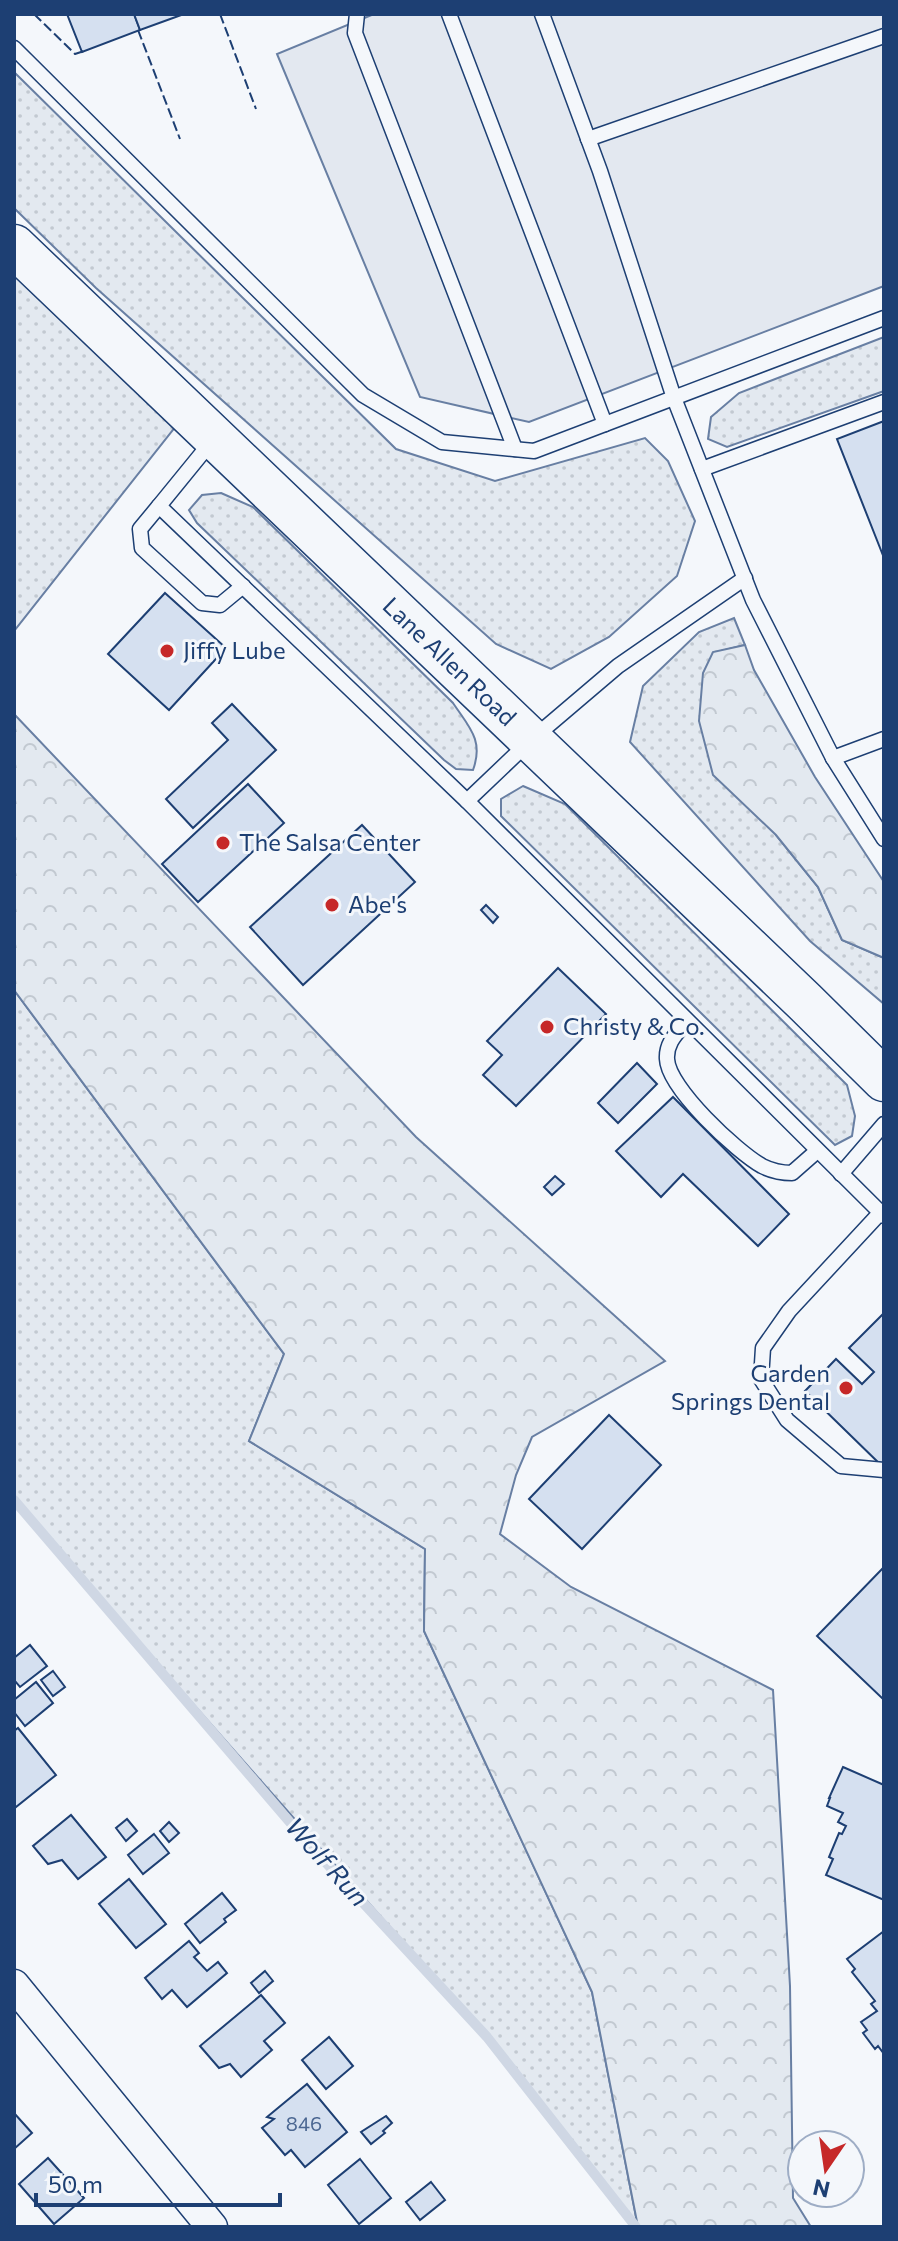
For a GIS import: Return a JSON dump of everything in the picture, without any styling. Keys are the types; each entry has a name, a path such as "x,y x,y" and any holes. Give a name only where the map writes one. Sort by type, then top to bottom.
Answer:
{"main road":[{"name":"Lane Allen Road","path":"14,246 884,1080"}],"street":[{"path":"14,1985 212,2227"}],"lane":[{"path":"357,14 355,33 515,449"},
{"path":"449,14 605,424"},
{"path":"542,14 600,171 674,398 753,600 833,758 884,839"},
{"path":"588,139 884,36"},
{"path":"14,48 363,395 442,442 534,451 884,318"},
{"path":"702,469 884,402"},
{"path":"215,438 140,529 142,548 202,603 220,605 243,586"},
{"path":"159,506 467,801 882,1215 789,1311 763,1348 761,1379 787,1420 841,1466 884,1470"},
{"path":"467,801 531,740 618,666 745,578"},
{"path":"833,758 884,739"},
{"path":"686,1022 669,1043 667,1061 671,1075 711,1123 742,1152 764,1167 780,1173 792,1173 817,1151"},
{"path":"841,1174 884,1124"}],"green space":[{"path":"14,72 396,449 495,481 645,438 668,461 695,521 677,576 609,637 551,669 496,644 96,288 14,208"},
{"path":"14,246 187,412 14,631"},
{"path":"884,337 884,391 727,447 708,439 711,417 739,393"},
{"path":"221,493 253,507 453,703 476,742 473,770 456,769 444,760 197,523 189,510 202,495"},
{"path":"734,618 745,645 713,653 776,835 818,887 842,940 884,958 884,1004 810,941 630,742 643,686 699,632"},
{"path":"745,645 754,670 815,777 884,882 884,958 842,940 818,887 776,835 713,775 699,721 703,673 713,652"},
{"path":"14,714 416,1137 665,1361 532,1437 516,1475 500,1534 571,1587 773,1690 790,1986 792,2129 786,2129 786,2209 800,2209 811,2227 638,2227 592,1992 424,1631 425,1549 249,1441 284,1354 14,990"},
{"path":"523,786 565,804 847,1085 855,1116 852,1136 835,1145 501,816 501,799"},
{"path":"14,990 284,1354 249,1441 425,1549 424,1631 592,1992 638,2227 487,2037 14,1501"}],"shaded area":[{"path":"374,14 884,14 884,286 529,422 420,397 277,54"}],"building":[{"path":"67,14 134,14 140,30 82,52"},
{"path":"134,14 184,14 140,30"},
{"path":"884,421 884,558 837,439"},
{"name":"Jiffy Lube","path":"165,593 226,648 169,710 108,654"},
{"path":"232,704 276,750 193,828 166,799 228,740 212,723"},
{"name":"The Salsa Center","path":"248,784 284,823 198,902 162,864"},
{"name":"Abe's","path":"362,825 415,882 303,985 250,927"},
{"path":"486,905 498,917 493,923 481,910"},
{"name":"Christy & Co.","path":"558,968 606,1014 516,1106 483,1075 502,1055 487,1041"},
{"path":"637,1063 657,1084 618,1123 598,1103"},
{"path":"673,1097 789,1214 758,1246 683,1174 661,1197 616,1151"},
{"path":"555,1176 564,1184 552,1195 544,1187"},
{"name":"Garden Springs Dental","path":"884,1313 883,1467 805,1391 836,1359 862,1384 874,1372 849,1348"},
{"path":"609,1415 661,1465 582,1549 529,1499"},
{"path":"884,1567 884,1700 817,1636"},
{"path":"30,1645 47,1666 20,1687 14,1680 14,1658"},
{"path":"53,1671 65,1687 53,1696 41,1680"},
{"path":"36,1682 53,1703 25,1726 14,1712 14,1700"},
{"path":"18,1728 56,1775 16,1807 14,1731"},
{"path":"843,1767 884,1785 884,1900 826,1875 833,1859 829,1857 839,1833 842,1834 846,1826 838,1822 843,1813 827,1806"},
{"path":"71,1815 106,1857 78,1879 62,1860 48,1864 33,1846"},
{"path":"127,1819 137,1831 126,1841 116,1828"},
{"path":"169,1822 179,1833 169,1842 160,1831"},
{"path":"154,1834 169,1853 143,1874 128,1855"},
{"path":"129,1879 166,1924 136,1948 99,1904"},
{"path":"222,1893 236,1910 200,1943 185,1924"},
{"path":"884,1931 884,2054 878,2046 875,2049 863,2033 867,2030 861,2022 877,2011 871,2004 875,2001 852,1972 855,1969 847,1959"},
{"path":"189,1941 199,1953 194,1957 207,1971 218,1962 227,1973 187,2007 172,1990 162,1999 145,1978"},
{"path":"265,1971 273,1981 259,1993 251,1983"},
{"path":"261,1995 285,2023 264,2041 272,2050 241,2077 230,2064 219,2068 200,2046"},
{"path":"329,2037 353,2066 326,2089 302,2060"},
{"path":"307,2084 347,2132 305,2167 291,2150 285,2155 262,2128 274,2119 267,2117"},
{"path":"14,2113 32,2133 14,2149"},
{"path":"386,2116 392,2123 371,2144 361,2132"},
{"path":"48,2158 84,2198 54,2224 19,2184"},
{"path":"360,2159 391,2198 359,2224 328,2185"},
{"path":"431,2182 445,2200 420,2220 406,2202"}],"waterway":[{"name":"Wolf Run","path":"14,1500 306,1841 487,2037 636,2227"}],"fence":[{"path":"34,14 75,54 84,51"},
{"path":"220,14 256,109"},
{"path":"138,30 180,139"}],"place":[{"name":"Jiffy Lube","path":"167,651"},
{"name":"The Salsa Center","path":"223,843"},
{"name":"Abe's","path":"332,905"},
{"name":"Christy & Co.","path":"547,1027"},
{"name":"Garden Springs Dental","path":"846,1388"}]}
